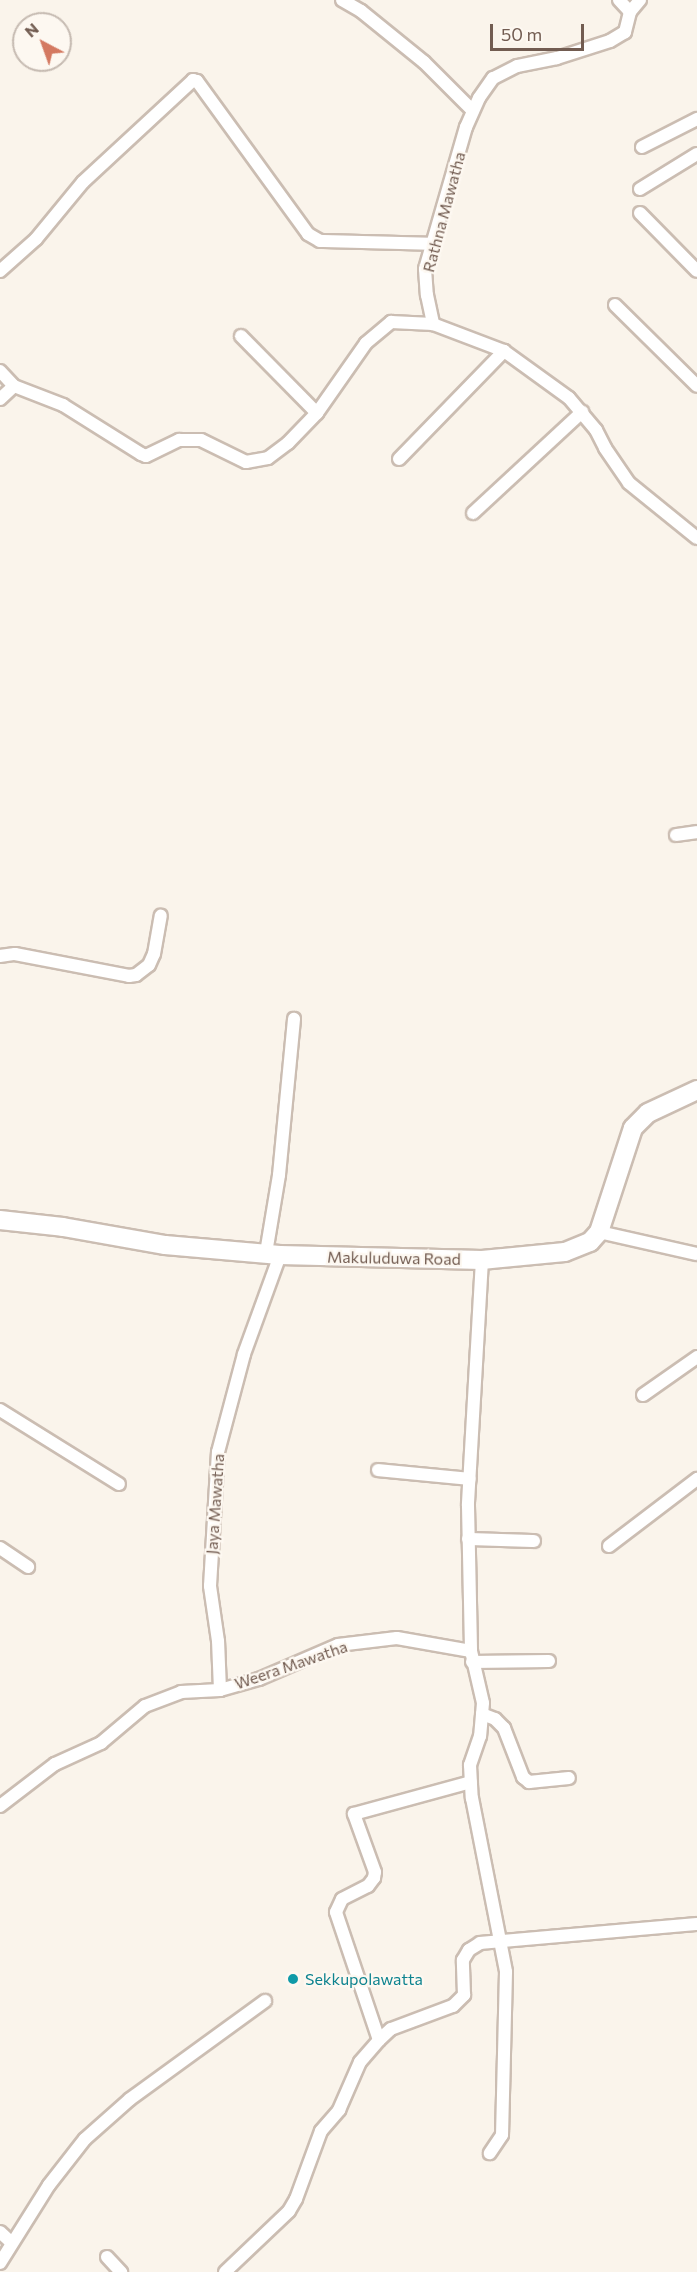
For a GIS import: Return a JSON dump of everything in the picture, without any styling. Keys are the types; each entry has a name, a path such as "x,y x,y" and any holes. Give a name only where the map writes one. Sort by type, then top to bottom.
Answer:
{"street":[{"path":"342,0 361,11 424,62 473,111"},
{"path":"619,0 630,12"},
{"name":"Rathna Mawatha","path":"433,324 425,269 473,111 493,78 518,66 557,58 610,41 625,32 630,12 639,1"},
{"path":"0,271 36,239 83,182 193,80 197,81 308,234 320,241 433,244"},
{"path":"642,147 697,119"},
{"path":"640,189 697,154"},
{"path":"640,213 697,271"},
{"path":"615,305 697,386"},
{"path":"0,371 14,386 63,405 131,450 146,456 185,439 201,440 246,462 268,458 288,444 317,413 366,343 391,322 433,324 504,351 569,398 582,412 629,483 695,533"},
{"path":"241,336 317,413"},
{"path":"399,459 504,351"},
{"path":"0,399 14,386"},
{"path":"473,513 582,412"},
{"path":"676,835 697,832"},
{"path":"0,956 15,954 136,975 149,965 154,954 161,916"},
{"name":"Jaya Mawatha","path":"219,1690 218,1641 210,1586 218,1452 273,1254 294,1019"},
{"path":"697,1090 648,1113 633,1128 599,1232 697,1254"},
{"name":"Makuluduwa Road","path":"0,1220 63,1227 165,1245 273,1254 482,1260 565,1252 581,1247 599,1232"},
{"path":"482,1260 468,1539 472,1657 483,1703 480,1736 470,1765 472,1798 491,1885 498,1941 506,1972 502,2135 490,2153"},
{"path":"643,1395 697,1357"},
{"path":"0,1410 119,1484"},
{"path":"378,1470 470,1479"},
{"path":"609,1546 697,1479"},
{"path":"468,1539 534,1541"},
{"path":"0,1548 28,1567"},
{"name":"Weera Mawatha","path":"0,1806 55,1764 101,1743 145,1706 182,1692 219,1690 259,1679 338,1646 397,1638 472,1657 549,1661"},
{"path":"482,1714 495,1719 504,1728 523,1777 529,1782 569,1778"},
{"path":"379,2040 336,1912 342,1899 368,1886 374,1878 375,1872 354,1814 471,1782"},
{"path":"225,2272 289,2211 296,2199 321,2132 339,2110 360,2062 391,2029 453,2006 464,1995 464,1960 469,1950 480,1943 697,1924"},
{"path":"0,2263 49,2185 85,2139 130,2099 265,2001"},
{"path":"0,2232 12,2243"},
{"path":"107,2257 121,2272"}],"place":[{"name":"Sekkupolawatta","path":"293,1979"}]}
